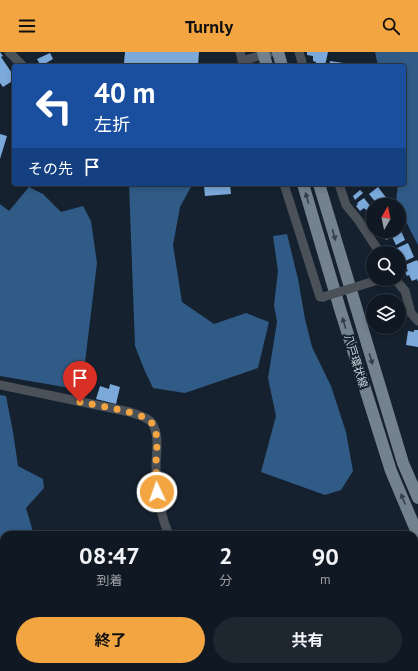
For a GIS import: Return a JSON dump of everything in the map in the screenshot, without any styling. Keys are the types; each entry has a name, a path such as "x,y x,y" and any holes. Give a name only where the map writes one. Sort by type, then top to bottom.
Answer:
{"main road":[{"path":"278,52 281,64"},
{"name":"八戸環状線","path":"304,186 340,309 392,472 416,531"},
{"name":"八戸環状線","path":"320,186 403,463 418,498"}],"street":[{"path":"9,52 21,64"},
{"path":"298,52 302,64"},
{"path":"242,60 266,56"},
{"path":"285,186 320,297 366,284"},
{"path":"340,186 346,205 359,221 375,246"},
{"path":"401,286 405,291 411,313 418,321"},
{"path":"0,385 130,412 148,419 152,423 157,438 157,492 161,516 168,531"}],"shaded area":[{"path":"375,52 418,52 418,245 406,222 406,198 396,198 398,186 406,186 406,64 378,64"},
{"path":"129,186 194,186 191,187 180,207 173,245 182,302 214,324 246,313 269,322 258,368 185,393 153,388 135,346"},
{"path":"29,187 43,194 61,212 83,206 91,221 97,263 83,379 76,389 0,376 0,204 9,211"},
{"path":"287,234 312,347 331,386 346,432 353,471 341,490 325,495 261,472 276,416 268,378 277,322 274,305 278,271 273,236"},
{"path":"0,395 6,396 18,466 43,479 44,488 26,508 33,531 0,531"}],"building":[{"path":"0,52 3,56 1,57 12,73 12,81 3,87 0,83"},
{"path":"125,52 199,52 198,64 124,63"},
{"path":"307,52 328,52 325,64 316,64 316,62 313,61 313,56 307,55"},
{"path":"50,53 53,59 44,64 40,64 37,59"},
{"path":"330,61 350,64 329,64"},
{"path":"0,134 7,136 0,159"},
{"path":"204,186 230,186 231,194 205,196"},
{"path":"378,187 386,198 372,198 369,194"},
{"path":"360,190 363,193 355,200 353,196"},
{"path":"364,198 366,201 366,210 364,208 360,211 356,206 358,204 357,203"},
{"path":"392,238 404,238 405,240 396,245"},
{"path":"408,243 414,257 406,261 406,246 402,246"},
{"path":"417,260 418,282 417,279 412,281 409,275 407,276 406,272 408,271 406,265"},
{"path":"414,330 418,330 418,347 406,345 408,331 414,332"},
{"path":"110,384 120,387 116,404 96,399 100,386 109,389"}],"route":[{"path":"80,402 130,412 148,419 152,423 157,438 157,492"}]}
